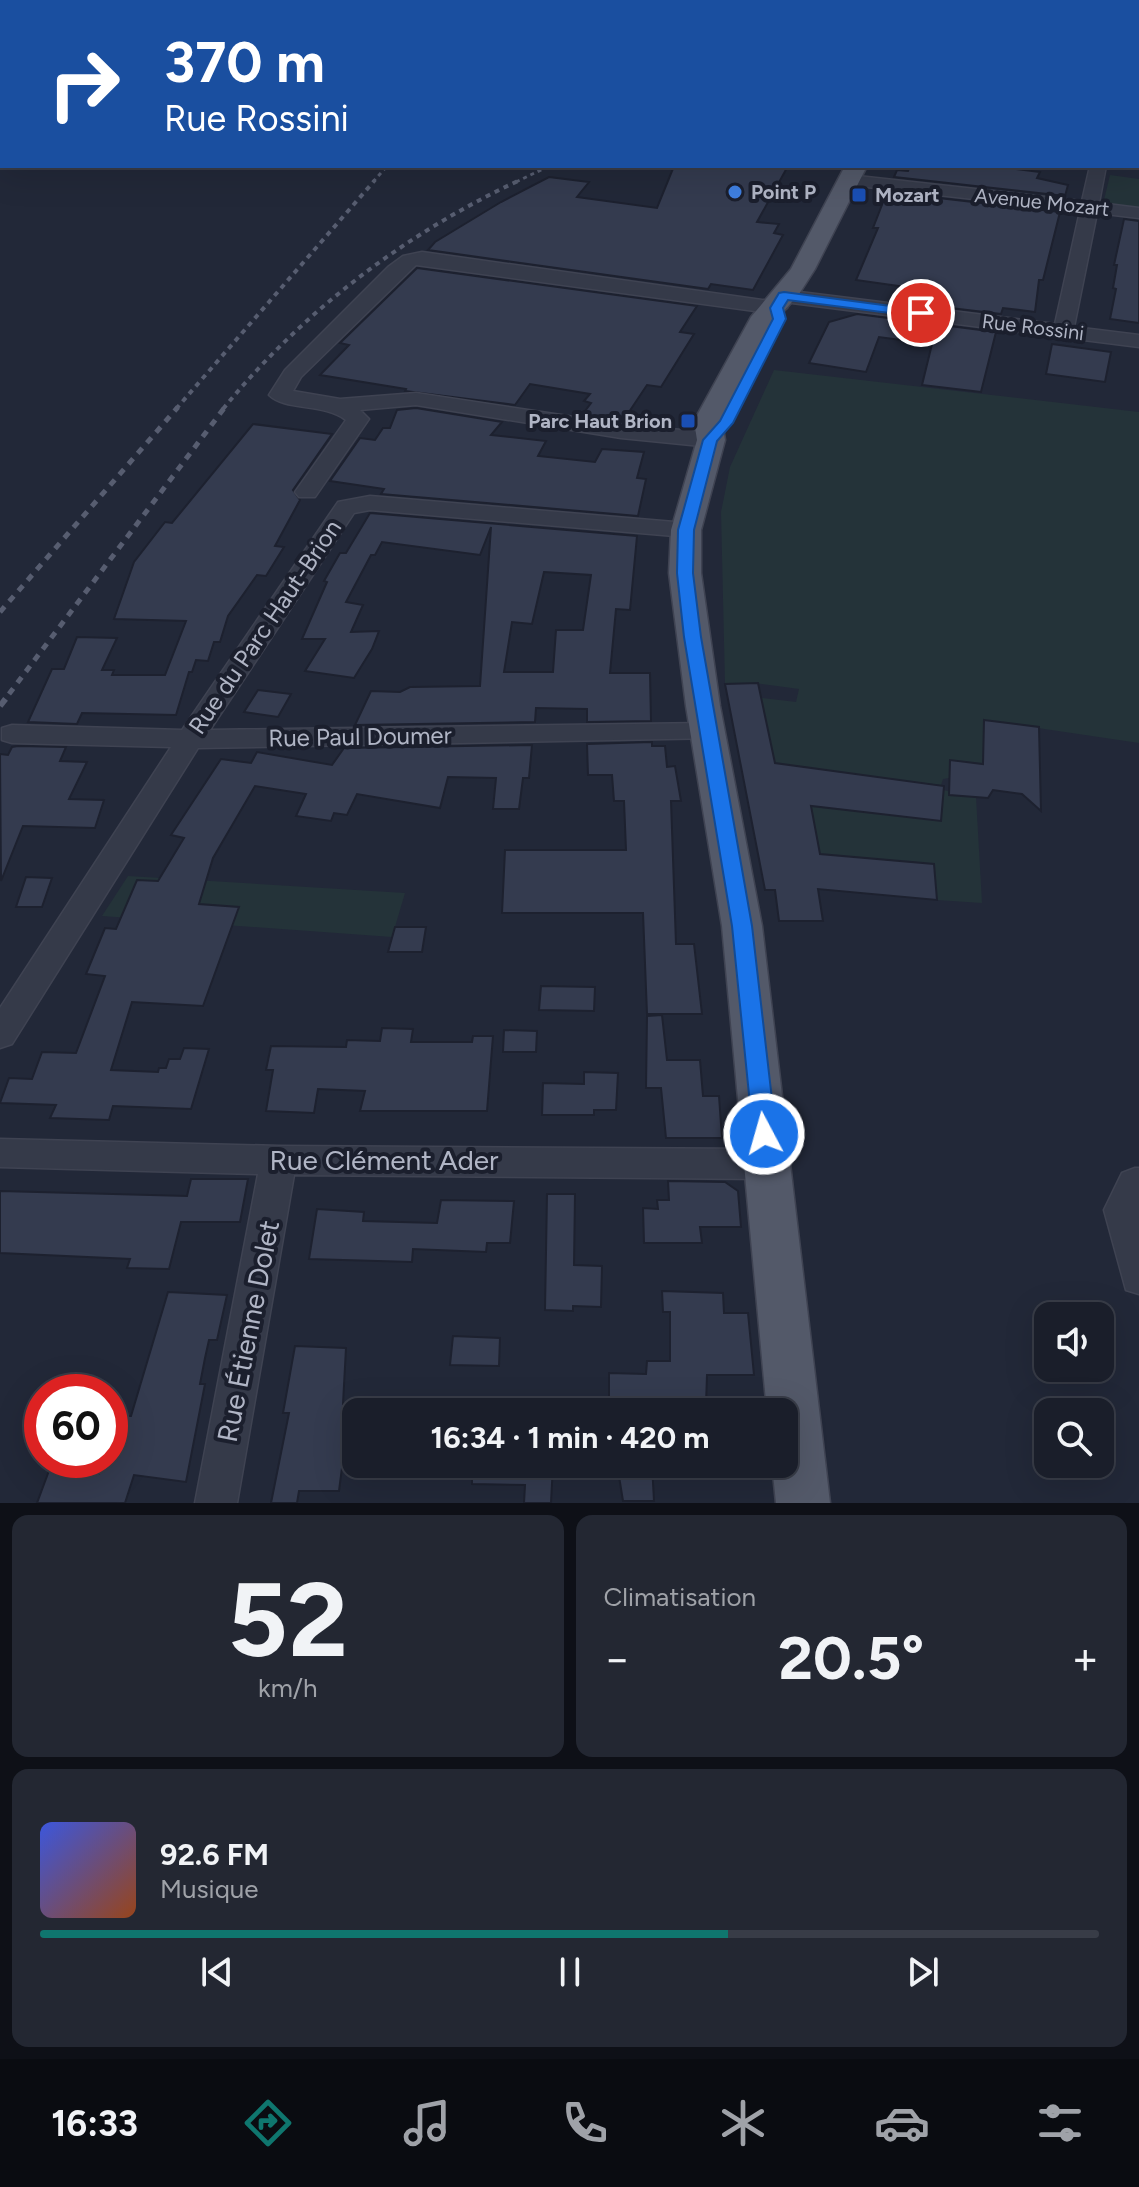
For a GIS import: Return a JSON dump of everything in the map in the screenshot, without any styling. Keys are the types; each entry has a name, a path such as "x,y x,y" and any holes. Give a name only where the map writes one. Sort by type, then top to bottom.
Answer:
{"main road":[{"path":"803,1503 742,926 708,732 685,573 686,530 711,440 708,421 764,317 780,302 812,251 853,173"}],"street":[{"path":"1063,331 1098,168"},
{"name":"Avenue Mozart","path":"853,173 1139,213"},
{"name":"Rue Rossini","path":"340,405 280,395 292,374 395,271 410,260 422,258 780,302 1139,341"},
{"path":"340,405 416,399 621,431 711,440"},
{"path":"307,492 358,419 340,405"},
{"name":"Rue du Parc Haut-Brion","path":"0,1035 190,739 346,507 370,503 686,530"},
{"name":"Rue Paul Doumer","path":"12,734 190,739 708,732"},
{"name":"Rue Clément Ader","path":"0,1153 279,1160 768,1164"},
{"name":"Rue Étienne Dolet","path":"216,1503 279,1160"},
{"path":"1139,1183 1135,1183 1122,1210 1139,1278"}],"shaded area":[{"path":"1110,175 1139,179 1139,208 1114,205 1104,200"},
{"path":"774,370 1139,412 1139,743 985,720 983,764 950,760 949,778 943,779 941,785 775,764 761,698 796,702 799,689 754,683 725,684 721,512 730,467"},
{"path":"943,790 976,797 982,903 937,900 934,864 820,854 812,813 804,794"},
{"path":"128,876 405,893 392,937 102,916"}],"building":[{"path":"673,168 787,168 757,222 779,224 774,233 783,235 753,290 711,284 708,289 428,250 435,242 501,202 549,177 589,182 577,197 657,208"},
{"path":"909,168 1008,168 1040,172 1037,178 1068,185 1065,196 894,177 897,170 908,171"},
{"path":"887,192 1060,212 1043,280 1039,280 1035,312 1003,308 1001,314 900,302 934,291 856,280 878,228 873,228"},
{"path":"1124,219 1139,221 1139,323 1110,319 1116,289 1113,288 1117,265 1114,265"},
{"path":"417,268 697,306 680,332 694,334 661,387 647,385 623,421 582,415 591,403 584,401 590,394 530,384 515,405 405,391 320,375 349,345 340,343"},
{"path":"857,314 996,332 981,392 922,385 932,344 879,337 866,372 809,363 829,322"},
{"path":"1052,344 1111,352 1105,382 1046,374"},
{"path":"416,408 502,422 491,435 546,441 538,456 595,462 602,449 644,452 637,478 646,479 638,516 381,494 384,489 330,481 360,438 375,440 383,428 390,428 397,410"},
{"path":"253,424 332,434 293,490 300,500 275,546 284,547 266,576 257,575 228,616 220,642 214,642 208,661 196,660 192,672 189,672 176,715 82,713 77,724 28,722 52,669 64,669 77,637 117,638 102,670 114,670 112,675 165,675 186,621 114,619 134,562 165,522 172,523"},
{"path":"370,513 637,536 630,610 616,609 610,673 650,673 651,721 587,722 587,709 536,708 535,722 355,725 371,691 480,686 491,527 480,555 382,542 375,555 371,555 346,602 363,605 351,632 379,631 354,678 305,671 325,639 302,639 327,582 324,581 340,553 346,553","holes":["544,572 591,575 583,630 556,630 553,672 504,672 512,622 532,624"]},
{"path":"758,683 775,763 944,786 941,821 811,806 820,854 934,864 937,900 818,889 823,921 779,921 775,890 765,890 725,684"},
{"path":"258,690 291,694 278,717 244,712"},
{"path":"984,720 1039,727 1041,811 1022,794 993,790 988,798 949,795 950,760 983,764"},
{"path":"652,742 652,746 665,746 667,767 675,766 681,801 671,801 676,944 694,944 702,1014 647,1014 643,913 502,913 505,850 626,850 624,801 614,801 612,775 588,775 587,744"},
{"path":"532,745 529,778 523,778 519,809 493,809 496,778 448,777 440,808 357,794 347,815 334,813 331,821 296,816 306,794 255,786 213,858 199,904 239,907 203,1006 132,1002 111,1070 158,1072 159,1068 166,1068 169,1059 180,1059 184,1048 209,1049 191,1109 113,1106 109,1120 50,1118 56,1105 0,1103 9,1078 32,1079 42,1052 76,1053 105,976 86,974 105,928 116,929 137,880 158,881 184,838 171,835 221,759 251,763 257,752 332,765 344,748"},
{"path":"12,747 66,747 60,761 87,762 69,799 104,800 95,828 23,826 1,881 0,754 8,755"},
{"path":"26,877 52,878 42,907 16,907"},
{"path":"395,927 426,927 422,952 388,952"},
{"path":"541,986 595,987 594,1011 539,1010"},
{"path":"662,1015 667,1060 700,1060 703,1096 719,1096 722,1138 666,1138 661,1088 646,1088 647,1016"},
{"path":"382,1028 413,1029 411,1042 472,1042 473,1036 493,1036 487,1111 360,1111 365,1091 318,1089 314,1113 266,1111 273,1070 266,1070 271,1046 346,1047 347,1040 380,1041"},
{"path":"504,1030 537,1031 536,1052 503,1052"},
{"path":"584,1072 618,1073 616,1110 594,1110 594,1115 542,1115 543,1083 584,1084"},
{"path":"191,1179 248,1179 240,1222 181,1222 169,1269 127,1268 130,1259 0,1253 0,1191 187,1196"},
{"path":"668,1181 725,1182 738,1191 741,1227 700,1227 702,1243 644,1243 643,1208 658,1209 657,1200 669,1200"},
{"path":"547,1194 575,1194 574,1265 602,1266 601,1307 573,1306 573,1311 545,1310"},
{"path":"441,1200 514,1201 510,1243 487,1243 486,1252 413,1249 412,1262 309,1259 317,1209 364,1212 363,1221 437,1223"},
{"path":"662,1291 723,1293 724,1313 748,1313 754,1375 707,1375 706,1398 609,1398 609,1373 646,1374 647,1361 670,1361 670,1312 663,1312"},
{"path":"168,1292 227,1295 217,1340 209,1340 205,1358 200,1384 205,1384 186,1482 134,1475 125,1503 37,1503 46,1478 128,1478 128,1416 131,1416"},
{"path":"453,1336 500,1338 499,1366 450,1365"},
{"path":"295,1346 346,1348 339,1491 299,1491 297,1503 271,1503 289,1413 283,1413"},
{"path":"472,1478 552,1478 551,1503 524,1503 525,1485 472,1484"},
{"path":"619,1478 653,1478 654,1501 623,1501"}],"railway":[{"path":"373,182 385,168"},
{"path":"516,182 545,168"},
{"path":"176,409 375,180"},
{"path":"516,182 520,180"},
{"path":"223,409 287,339 359,278 437,224 516,182"},
{"path":"0,612 178,407"},
{"path":"9,694 225,407"},
{"path":"0,706 11,692"}],"place":[{"name":"Point P","path":"735,192"},
{"name":"Mozart","path":"859,195"},
{"name":"Parc Haut Brion","path":"688,421"}],"route":[{"path":"764,1134 742,926 693,637 685,573 686,530 711,440 726,423 780,319 777,308 784,296 921,313"}]}
